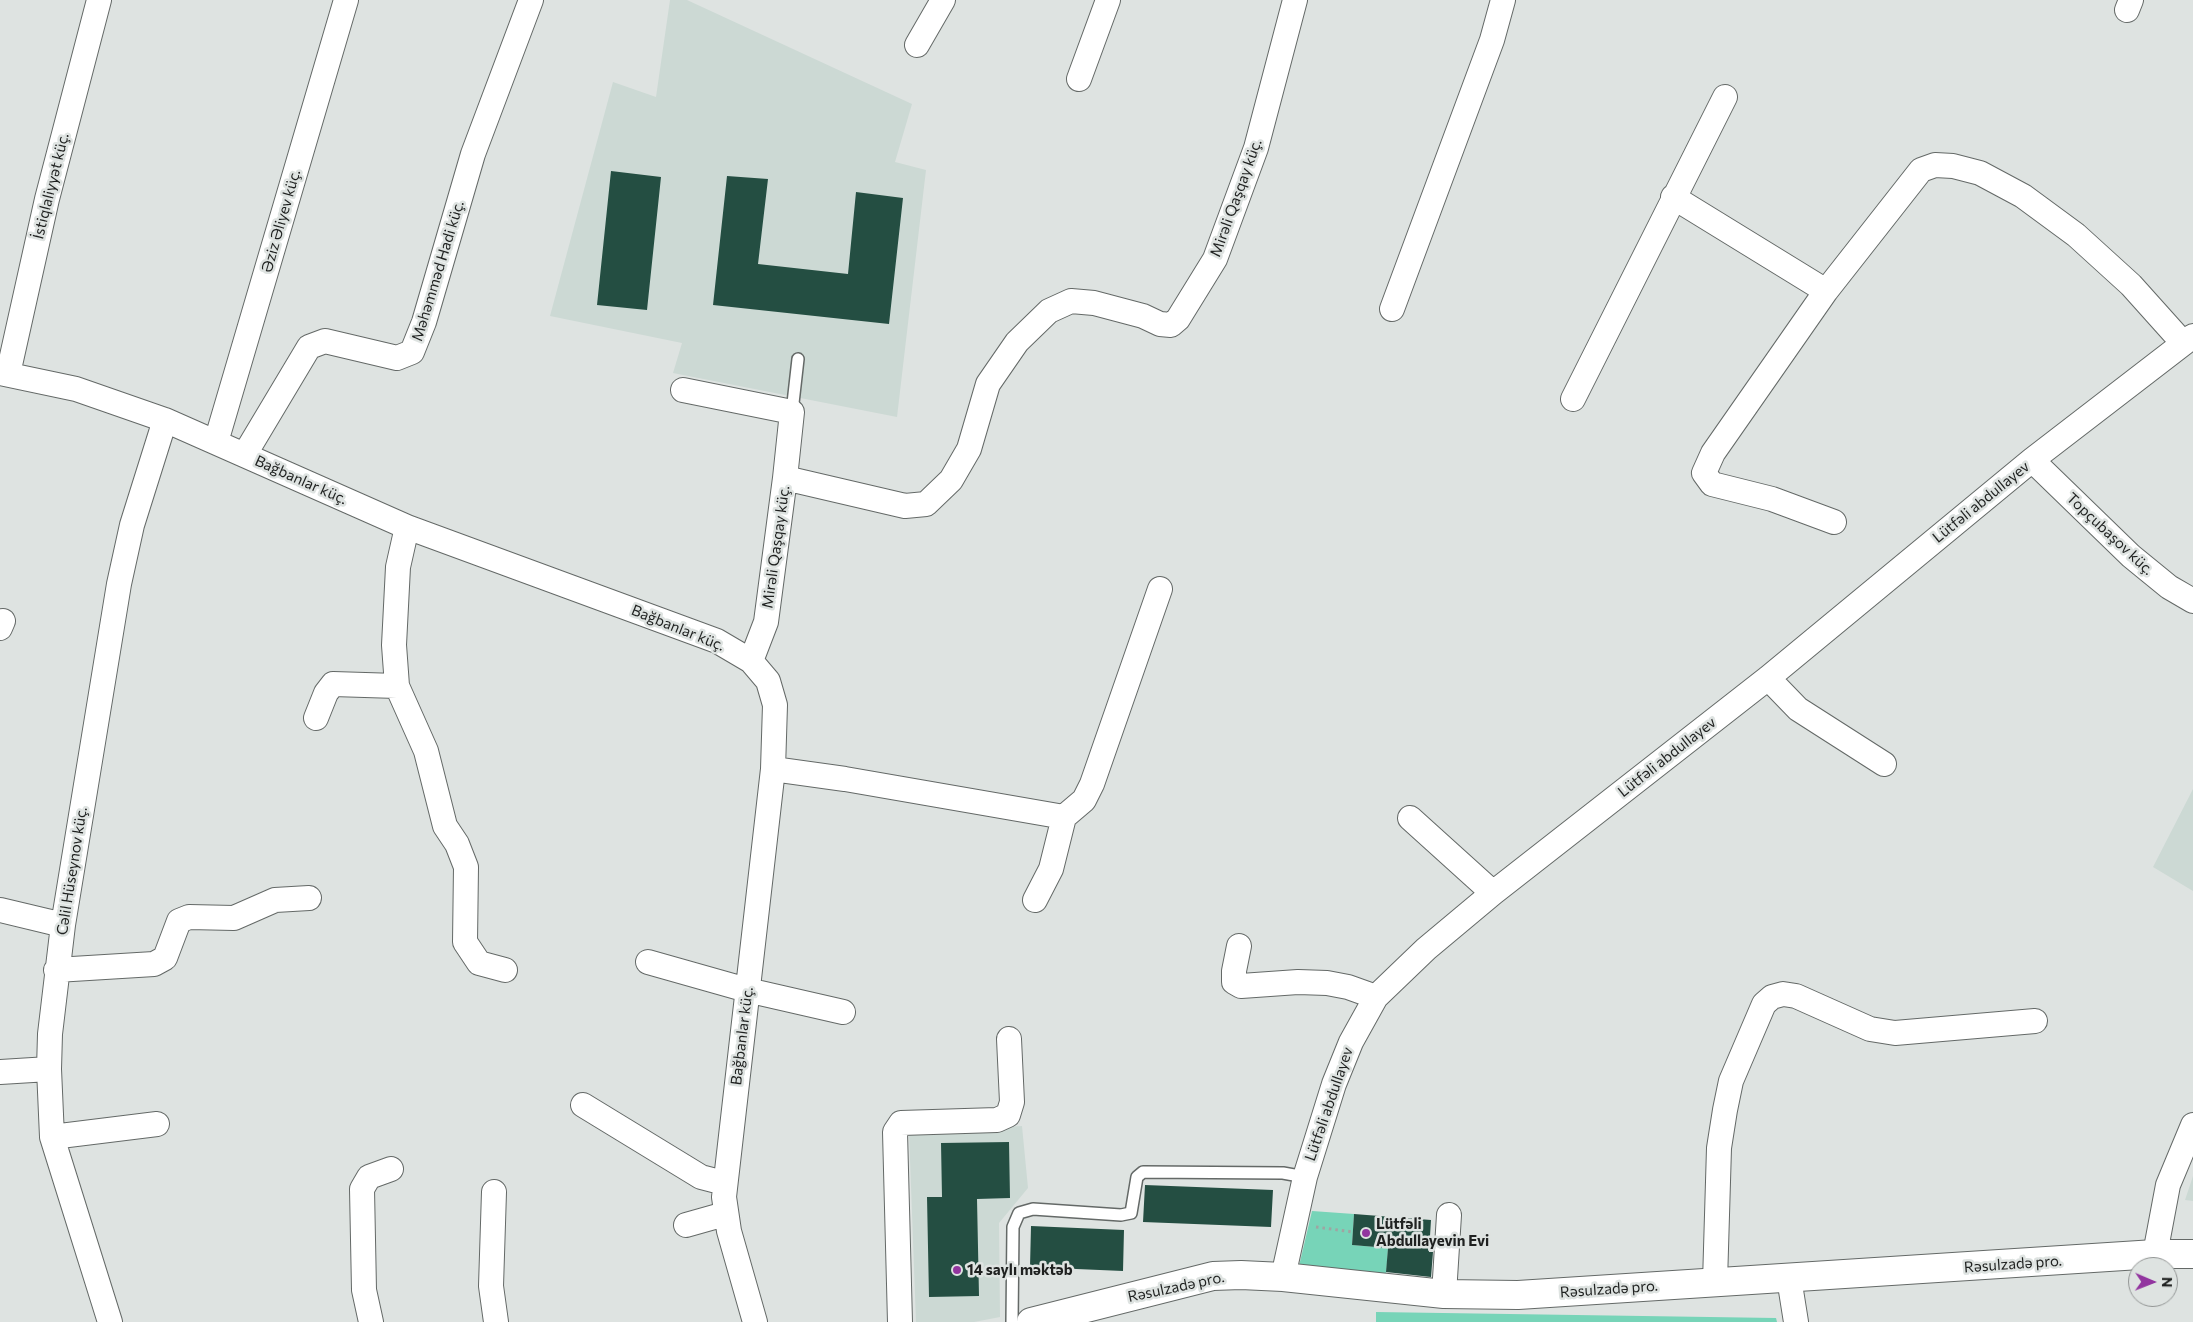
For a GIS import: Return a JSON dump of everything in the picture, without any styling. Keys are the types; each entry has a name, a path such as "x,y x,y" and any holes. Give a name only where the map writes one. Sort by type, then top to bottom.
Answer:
{"street":[{"name":"İstiqlaliyyət küç.","path":"4,373 99,0"},
{"name":"Əziz Əliyev küç.","path":"216,442 346,0"},
{"name":"Məhəmməd Hadi küç.","path":"245,454 309,347 325,341 397,358 412,352 424,322 473,154 531,0"},
{"path":"917,45 943,0"},
{"path":"1080,79 1108,0"},
{"name":"Mirəli Qaşqay küç.","path":"751,661 766,622 785,478 905,506 926,504 950,480 969,449 988,384 1017,342 1049,311 1071,301 1094,303 1143,316 1160,324 1171,325 1178,319 1215,259 1249,166 1295,0"},
{"path":"1392,309 1492,40 1503,0"},
{"path":"1573,399 1725,97"},
{"path":"1834,522 1772,499 1712,484 1704,473 1713,453 1826,291 1921,170 1935,165 1953,166 1980,173 2024,196 2076,235 2188,339"},
{"path":"1673,197 1826,291"},
{"name":"Lütfəli abdullayev","path":"1283,1277 1304,1176 1334,1084 1350,1042 1376,997 1426,949 1493,893 1768,678 2032,460 2188,339"},
{"name":"Bağbanlar küç.","path":"4,373 76,389 165,420 407,527 717,641 751,661 768,681 775,706 773,769 724,1183 725,1214 755,1322"},
{"path":"683,390 792,412 785,478"},
{"name":"Cəlil Hüseynov küç.","path":"110,1322 52,1137 49,1069 56,970 119,584 132,526 165,420"},
{"name":"Topçubaşov küç.","path":"2032,460 2131,556 2169,587 2193,601"},
{"path":"407,527 398,567 394,645 397,686 426,751 445,826 457,844 466,867 465,942 479,963 505,970"},
{"path":"1035,900 1052,868 1064,817 1084,800 1092,784 1160,589"},
{"path":"1768,678 1798,709 1884,764"},
{"path":"316,718 326,694 334,684 397,686"},
{"path":"773,769 845,779 1064,817"},
{"path":"1410,818 1493,893"},
{"path":"56,970 154,964 165,958 179,921 189,918 234,918 252,912 275,900 309,898"},
{"path":"0,910 63,925"},
{"path":"1239,946 1234,971 1234,982 1241,986 1298,982 1327,983 1348,986 1376,997"},
{"path":"648,962 747,990 843,1012"},
{"path":"1715,1282 1719,1157 1724,1110 1732,1081 1764,1004 1772,997 1783,994 1796,996 1870,1029 1895,1033 2035,1021"},
{"path":"900,1322 894,1132 902,1123 997,1120 1008,1115 1012,1102 1009,1039"},
{"path":"0,1072 49,1069"},
{"path":"583,1104 701,1177 724,1183"},
{"path":"52,1137 157,1124"},
{"path":"2155,1254 2168,1186 2193,1125"},
{"path":"371,1322 364,1290 362,1189 369,1177 391,1169"},
{"path":"494,1192 491,1286 496,1322"},
{"path":"686,1224 725,1214"},
{"path":"1444,1294 1449,1215"},
{"name":"Rəsulzadə pro.","path":"1031,1322 1213,1276 1241,1274 1444,1294 1518,1295 2155,1254 2193,1254"},
{"path":"1789,1278 1796,1322"}],"lane":[{"path":"792,412 798,359"},
{"path":"1012,1322 1012,1227 1019,1213 1033,1209 1121,1215 1131,1213 1137,1177 1143,1172 1283,1173 1304,1176"}],"path":[{"path":"1293,1224 1353,1232"}],"shaded area":[{"path":"670,0 687,0 912,104 895,162 926,170 897,417 673,373 682,343 550,316 613,82 656,97"},
{"path":"2193,789 2193,891 2153,867"},
{"name":"14 saylı məktəb","path":"1022,1126 1028,1188 999,1223 1000,1317 974,1322 916,1322 909,1132"},
{"path":"2193,1176 2193,1201 2185,1200"}],"green space":[{"path":"1312,1211 1354,1214 1352,1245 1388,1248 1386,1275 1299,1266"},
{"path":"1376,1312 1776,1318 1777,1322 1376,1322"}],"building":[{"path":"611,171 661,177 647,310 597,305"},
{"path":"727,176 768,179 758,264 848,274 856,192 903,198 889,324 713,305"},
{"path":"1009,1142 1010,1198 977,1199 979,1296 929,1297 927,1197 942,1197 941,1143"},
{"path":"1145,1185 1273,1190 1271,1227 1143,1222"},
{"path":"1354,1214 1431,1220 1429,1252 1433,1252 1431,1277 1386,1272 1388,1248 1352,1245"},
{"path":"1031,1226 1124,1230 1123,1271 1030,1267"}],"place":[{"name":"Lütfəli Abdullayevin Evi","path":"1366,1233"},
{"name":"14 saylı məktəb","path":"957,1270"}]}
